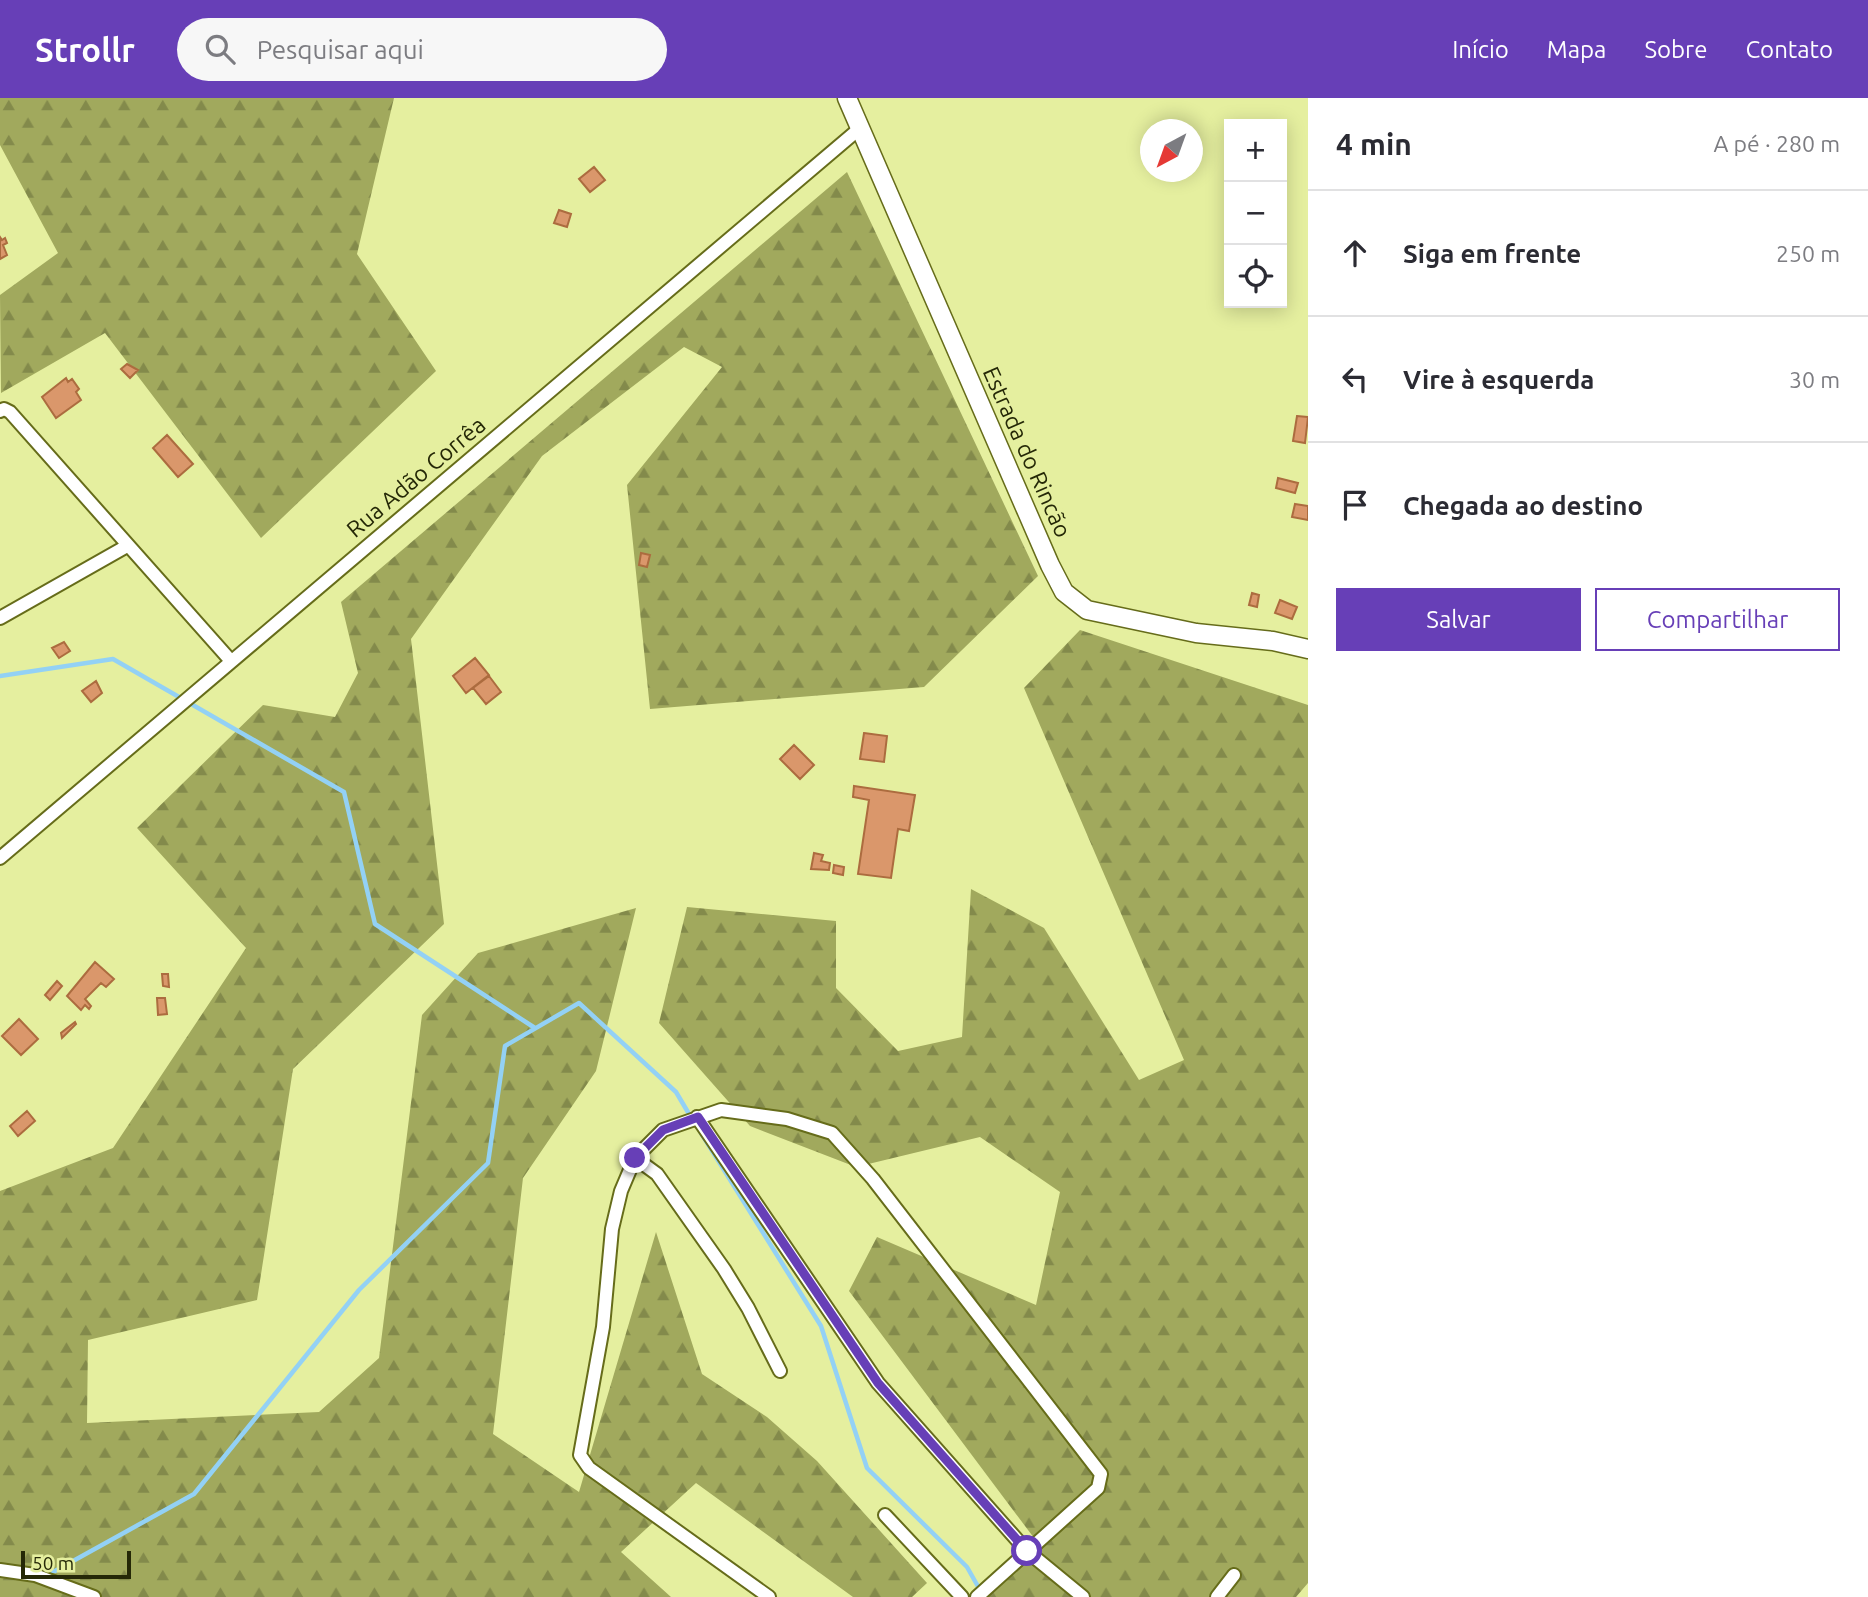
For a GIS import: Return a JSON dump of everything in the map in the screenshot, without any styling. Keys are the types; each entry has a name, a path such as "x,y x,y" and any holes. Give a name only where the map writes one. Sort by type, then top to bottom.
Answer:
{"street":[{"name":"Estrada do Rincão","path":"847,98 1063,592 1087,610 1196,633 1273,640 1308,649"},
{"name":"Rua Adão Corrêa","path":"0,858 859,129"},
{"path":"0,411 4,409 10,412 231,661"},
{"path":"0,618 127,546"},
{"path":"769,1597 589,1468 580,1455 603,1327 612,1229 621,1191 635,1158 663,1130 721,1110 787,1119 832,1133 873,1179 1101,1474 1098,1488 977,1597"},
{"path":"698,1117 878,1383 1027,1551 1083,1597"},
{"path":"635,1158 657,1174 723,1269 748,1308 780,1371"},
{"path":"885,1515 962,1597"},
{"path":"0,1570 35,1575 94,1597"},
{"path":"1217,1597 1234,1575"}],"green space":[{"path":"0,98 394,98 357,254 436,371 261,538 105,333 1,393 0,295 58,253 0,145"},
{"path":"847,172 1038,576 924,687 650,709 627,485 722,367 684,347 542,456 411,639 444,924 293,1069 257,1300 88,1340 87,1423 319,1412 379,1358 422,1015 478,953 636,908 596,1071 523,1178 493,1434 579,1492 656,1232 702,1374 767,1417 817,1461 927,1583 912,1597 853,1597 696,1483 621,1552 671,1597 0,1597 0,1191 113,1148 246,948 137,828 263,705 335,717 358,673 341,602"},
{"path":"1080,630 1308,705 1308,1583 1296,1597 988,1597 1040,1546 849,1291 877,1237 1036,1305 1060,1192 980,1137 856,1167 750,1126 659,1023 687,907 836,921 836,988 898,1051 962,1037 971,889 1044,928 1139,1080 1184,1060 1024,688"}],"building":[{"path":"594,167 605,180 590,192 579,179"},
{"path":"559,210 571,214 567,227 554,223"},
{"path":"0,237 2,240 5,238 7,243 3,245 7,255 0,259"},
{"path":"127,364 138,370 130,378 121,369"},
{"path":"66,378 68,382 72,379 79,389 76,392 81,400 56,418 42,397"},
{"path":"1297,416 1308,417 1305,443 1293,441"},
{"path":"167,435 193,464 178,477 153,448"},
{"path":"1278,478 1298,483 1295,493 1276,488"},
{"path":"1295,504 1308,506 1308,520 1292,517"},
{"path":"641,553 650,555 647,567 639,565"},
{"path":"1252,593 1259,595 1257,607 1249,605"},
{"path":"1280,600 1297,607 1292,619 1275,613"},
{"path":"64,642 70,651 59,658 52,648"},
{"path":"475,658 489,675 466,693 453,676"},
{"path":"489,676 501,692 486,704 473,688"},
{"path":"96,681 102,693 91,702 82,691"},
{"path":"864,733 887,736 884,762 860,759"},
{"path":"794,745 814,765 800,779 780,759"},
{"path":"854,786 915,795 909,831 898,829 891,878 858,874 869,800 853,797"},
{"path":"814,853 823,855 821,861 830,863 829,870 811,869"},
{"path":"834,865 844,867 843,875 833,873"},
{"path":"95,962 114,979 106,987 101,983 85,999 91,1006 89,1009 85,1005 81,1010 67,996"},
{"path":"162,974 168,974 169,987 163,986"},
{"path":"57,981 62,986 50,1000 45,995"},
{"path":"157,998 165,998 167,1014 158,1015"},
{"path":"19,1019 38,1039 21,1055 2,1036"},
{"path":"75,1022 76,1024 62,1038 61,1033"},
{"path":"27,1111 35,1121 18,1136 10,1126"}],"waterway":[{"path":"0,676 113,659 344,792 375,924 535,1028"},
{"path":"36,1570 55,1571 194,1494 359,1290 488,1163 505,1046 579,1003 676,1092 692,1119"},
{"path":"701,1133 821,1326 867,1468 967,1567 980,1590"}],"route":[{"path":"635,1158 663,1130 698,1117 878,1383 1027,1551"}]}
